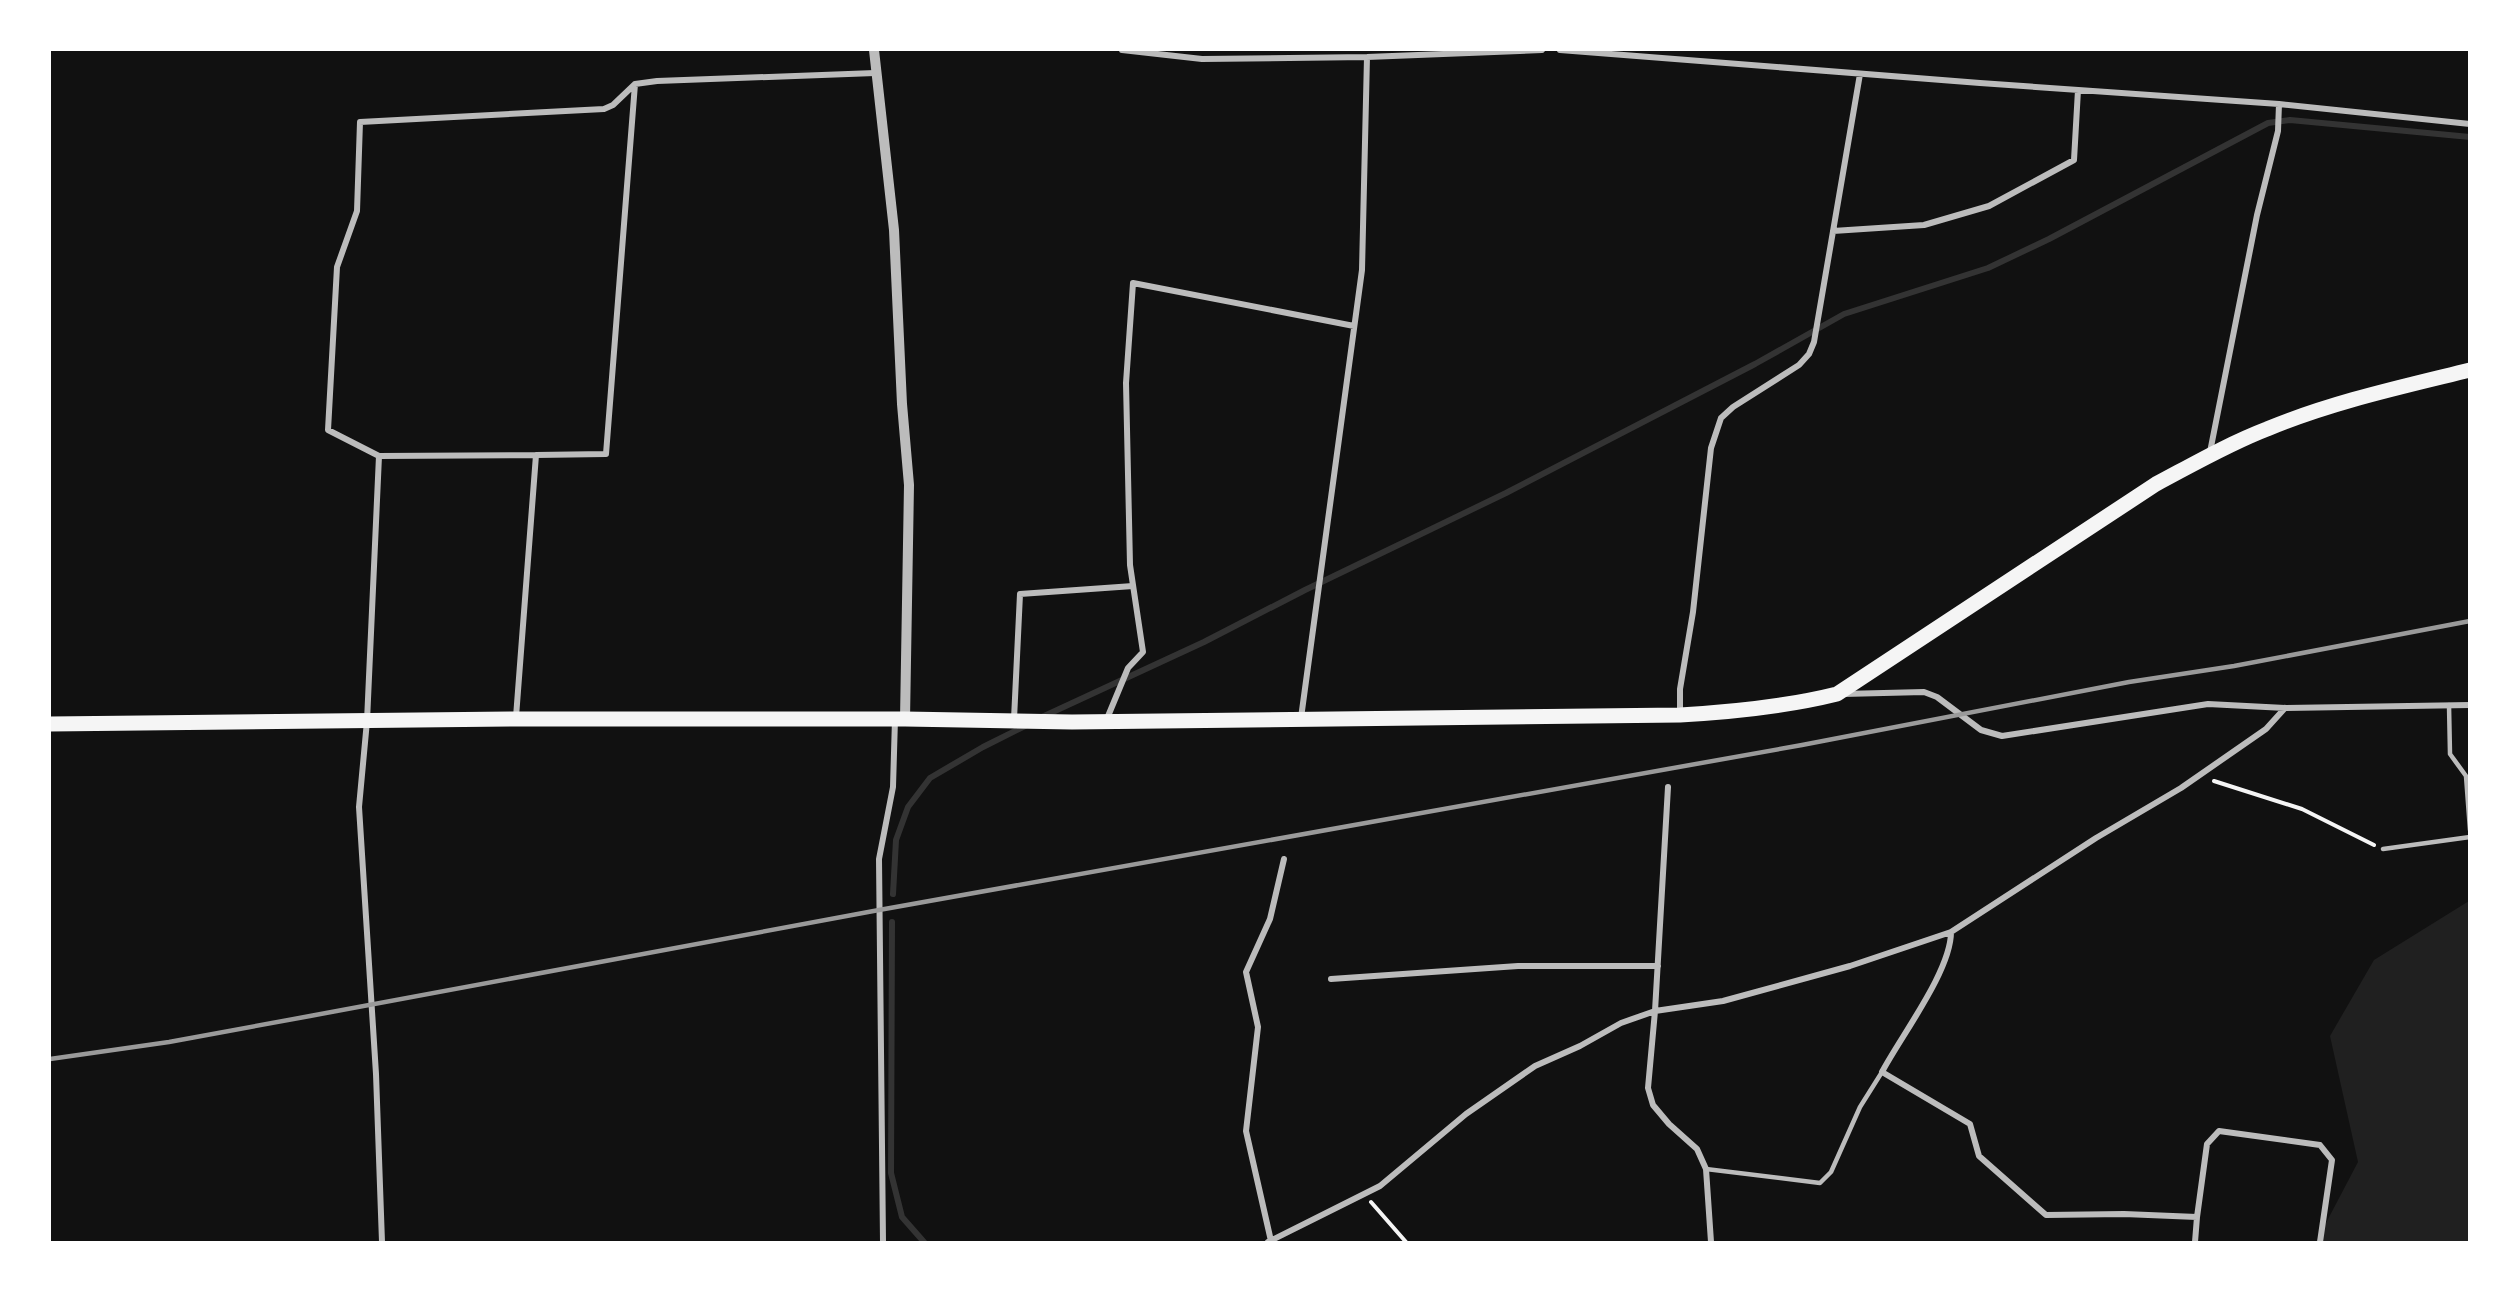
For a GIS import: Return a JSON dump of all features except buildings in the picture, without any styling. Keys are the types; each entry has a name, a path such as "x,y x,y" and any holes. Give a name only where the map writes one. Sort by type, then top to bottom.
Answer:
{"highway":[{"path":"50,724 516,719 900,719 1106,722 1680,715 1761,708 1837,694 2156,484 2209,455 2267,428 2349,400 2469,370"}],"street":[{"path":"874,50 894,230 902,404 909,485 900,719 893,787 879,859 883,1242"},
{"path":"1122,50 1202,59 1367,57 1542,50"},
{"path":"1560,50 2279,104 2469,124"},
{"path":"1300,720 1362,270 1367,57"},
{"path":"635,84 606,454 379,456 328,430 337,267 357,211 360,122 604,109 613,105 635,84 875,73"},
{"path":"1680,715 1680,689 1693,612 1712,448 1721,418 1733,407 1799,365 1809,354 1814,342 1860,74"},
{"path":"1833,231 1924,225 1989,206 2074,160 2078,90"},
{"path":"2209,455 2257,215 2278,131 2279,104"},
{"path":"1106,722 1128,668 1143,652 1130,565 1126,383 1133,283 1354,326"},
{"path":"516,719 536,455"},
{"path":"379,456 367,722 358,807 376,1074 382,1242"},
{"path":"1014,722 1020,594 1133,586"},
{"path":"1837,694 1924,692 1937,697 1981,730 2002,736 2024,735 2208,704 2285,708 2469,705"},
{"path":"1284,860 1270,919 1246,972 1258,1027 1246,1131 1269,1242 1380,1186 1466,1114 1535,1066 1580,1046 1622,1023 1655,1011 1723,1001 1850,966 1951,932 2096,838 2120,826 2199,776 2266,729 2285,708"},
{"path":"1668,787 1658,966 1648,1088 1653,1105 1669,1124 1697,1149 1706,1169 1712,1242"},
{"path":"1951,932 1951,945 1934,982 1882,1072 1970,1124 1979,1156 2046,1215 2124,1214 2197,1217"},
{"path":"1331,979 1518,966 1658,966"},
{"path":"2195,1242 2207,1144 2218,1131 2320,1146 2332,1160 2320,1242"}],"lane":[{"path":"2449,705 2450,754 2466,776 2469,830"},
{"path":"2383,849 2469,837"},
{"path":"1706,1169 1820,1183 1831,1172 1857,1114 1882,1072"}],"path":[{"path":"2199,776 2302,809 2383,849"},
{"path":"1364,1194 1406,1242"}],"shaded area":[{"path":"2469,901 2469,1242 2316,1242 2358,1162 2330,1036 2374,960"}],"waterway":[{"path":"1042,717 1204,642 1305,590 1506,493 1755,364 1844,314 1988,268 2049,239 2268,123 2290,120 2470,137"},
{"path":"893,894 896,840 908,807 930,778 1025,726"},
{"path":"892,922 891,1173 902,1217 924,1242"}],"railway":[{"path":"50,1059 169,1042 879,910 1802,745 2129,682 2234,666 2470,621"}]}
